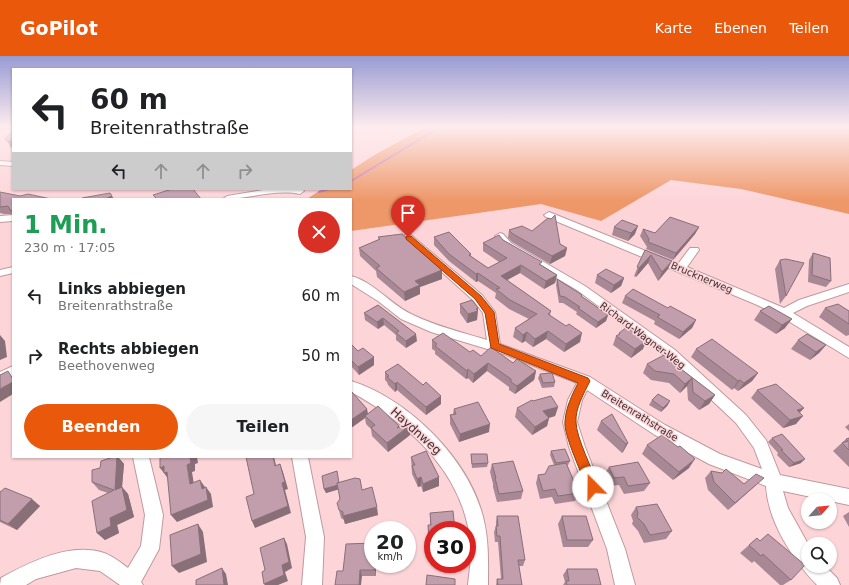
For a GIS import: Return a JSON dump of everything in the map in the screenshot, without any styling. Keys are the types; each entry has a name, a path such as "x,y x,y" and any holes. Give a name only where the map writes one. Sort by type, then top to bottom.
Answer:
{"street":[{"path":"0,163 12,164"},
{"path":"232,198 277,190"},
{"name":"Brucknerweg","path":"549,215 681,268 784,313 849,353"},
{"path":"0,219 12,218"},
{"name":"Richard-Wagner-Weg","path":"500,236 507,245 581,288 676,358 726,404 754,435 760,446 774,481 775,495 780,511 792,536 801,550"},
{"path":"408,237 478,298 489,312 494,346"},
{"path":"681,268 694,250"},
{"path":"0,273 12,270"},
{"name":"Breitenrathstraße","path":"352,281 382,298 405,316 435,329 494,346 584,381 660,430 715,459 774,481 849,497"},
{"path":"784,313 803,303 846,292"},
{"path":"0,378 12,372"},
{"path":"584,381 575,400 570,422 577,447 616,548 625,585"},
{"name":"Haydnweg","path":"352,386 376,397 403,417 443,454 464,486 476,524 480,569 478,585"},
{"path":"8,585 32,571 76,559 103,562 132,583 150,549 154,515 141,458"},
{"path":"300,458 315,537 312,585"},
{"path":"819,573 830,585"}],"shaded area":[{"path":"380,152 849,152 849,214 741,189 671,180 601,221 541,204 352,231 352,198 308,198 320,190 352,190 352,169"}],"building":[{"path":"169,190 194,190 200,198 156,198 153,195"},
{"path":"0,192 20,196 28,194 46,198 12,198 12,211 8,206 0,207"},
{"path":"110,193 112,196 107,198 82,198"},
{"path":"555,215 560,244 567,248 552,256 513,234 509,230 522,226 532,231 548,218 551,219"},
{"path":"670,217 699,227 676,253 648,242 649,239 643,229 655,233"},
{"path":"622,220 638,226 631,233 614,227"},
{"path":"449,232 471,254 469,255 488,268 507,258 483,243 499,235 503,240 542,262 539,264 557,275 546,281 521,265 501,276 551,311 548,314 566,326 569,324 582,333 566,344 548,331 535,339 527,332 523,335 515,328 537,314 510,300 496,289 500,288 478,273 476,274 449,254 434,237"},
{"path":"402,234 442,270 415,281 420,285 404,292 376,268 380,266 359,248 380,239 378,237"},
{"path":"645,250 672,261 662,272 651,255 639,268 637,267"},
{"path":"813,253 830,258 831,281 812,275"},
{"path":"786,259 804,263 786,296 780,260"},
{"path":"606,269 624,278 614,285 597,275"},
{"path":"557,279 582,295 581,296 608,315 598,322 578,308 580,307 565,297 560,296"},
{"path":"633,289 668,308 670,306 696,320 683,332 657,317 660,315 625,296"},
{"path":"472,300 478,308 476,309 478,311 468,314 460,304"},
{"path":"838,304 849,311 849,324 825,308"},
{"path":"378,305 416,334 406,341 396,333 399,331 383,318 377,322 364,313"},
{"path":"769,306 792,319 782,325 760,311"},
{"path":"627,327 647,340 635,349 616,336"},
{"path":"443,333 470,352 473,350 481,356 491,347 513,363 517,359 536,371 517,386 511,382 511,379 488,363 474,374 468,369 467,371 435,346 437,344 432,340"},
{"path":"807,334 826,345 816,352 798,340"},
{"path":"712,339 758,373 744,383 740,380 738,381 696,349"},
{"path":"352,345 358,351 363,348 374,357 358,367 352,361"},
{"path":"668,353 681,363 677,366 715,395 705,401 693,392 692,378 685,384 674,374 655,371 647,364"},
{"path":"398,364 423,385 426,382 441,396 426,407 397,382 395,384 387,377 389,376 385,372"},
{"path":"8,371 12,377 12,383 0,389 0,375"},
{"path":"552,373 555,382 543,383 540,374"},
{"path":"776,384 804,408 797,410 803,416 790,420 757,390"},
{"path":"352,392 367,409 352,419"},
{"path":"658,394 670,401 663,408 652,400"},
{"path":"551,396 558,407 543,411 549,418 535,427 517,408 532,400"},
{"path":"478,402 490,424 460,434 450,415 456,414 454,409"},
{"path":"378,406 399,426 397,428 407,424 409,426 387,443 371,428 375,425 365,416"},
{"path":"612,414 628,443 626,444 601,421"},
{"path":"782,434 805,459 794,463 781,450 783,450 772,438"},
{"path":"662,435 678,447 680,446 695,459 679,472 647,445"},
{"path":"849,438 849,450 842,443 848,441 846,439"},
{"path":"565,449 570,461 556,463 551,451"},
{"path":"426,451 439,477 423,484 421,477 417,479 412,466 415,465 411,457"},
{"path":"471,454 487,454 488,463 472,464"},
{"path":"110,458 117,458 115,490 122,487 127,510 110,518 111,526 97,533 92,501 114,490 92,482 92,470 100,468 101,461"},
{"path":"160,458 190,458 191,463 187,465 190,484 200,480 202,489 206,487 208,500 171,515 167,472 164,473 164,466 160,468"},
{"path":"246,458 273,458 275,466 280,464 285,482 282,483 288,506 252,521 246,497 254,494"},
{"path":"513,461 523,491 499,494 492,464"},
{"path":"638,462 650,483 628,486 624,477 614,478 609,467"},
{"path":"566,463 579,493 558,496 555,489 543,491 538,475 545,474 549,466"},
{"path":"726,469 744,484 756,474 764,478 735,503 714,482 711,471 722,473"},
{"path":"337,471 338,485 324,489 322,476"},
{"path":"355,478 360,479 362,490 372,487 377,507 343,516 343,512 339,510 337,503 340,499 337,483"},
{"path":"5,488 32,499 8,524 0,520 0,492"},
{"path":"657,504 672,531 650,535 644,524 637,517 638,513 636,507"},
{"path":"453,511 454,521 431,521 430,513"},
{"path":"497,516 518,516 525,560 518,560 522,585 498,585 497,579 503,579 500,536 497,536 496,526 498,526"},
{"path":"562,516 586,516 593,540 567,540"},
{"path":"198,524 201,554 172,566 170,535"},
{"path":"768,534 801,562 801,569 791,580 763,554 761,556 749,545 757,538 760,541"},
{"path":"284,538 289,562 282,565 284,575 264,584 262,572 265,570 260,548"},
{"path":"364,543 364,570 360,570 359,585 335,585 337,571 343,571 346,544"},
{"path":"222,568 224,585 196,585 196,580"},
{"path":"567,569 597,569 601,585 567,585 566,581 569,581"},
{"path":"427,575 455,579 455,585 426,585"}],"waterway":[{"path":"352,180 399,152"},
{"path":"319,192 326,190"}],"route":[{"path":"408,237 478,298 489,312 494,346 539,362 584,381 575,400 570,422 577,447 593,487"}]}
